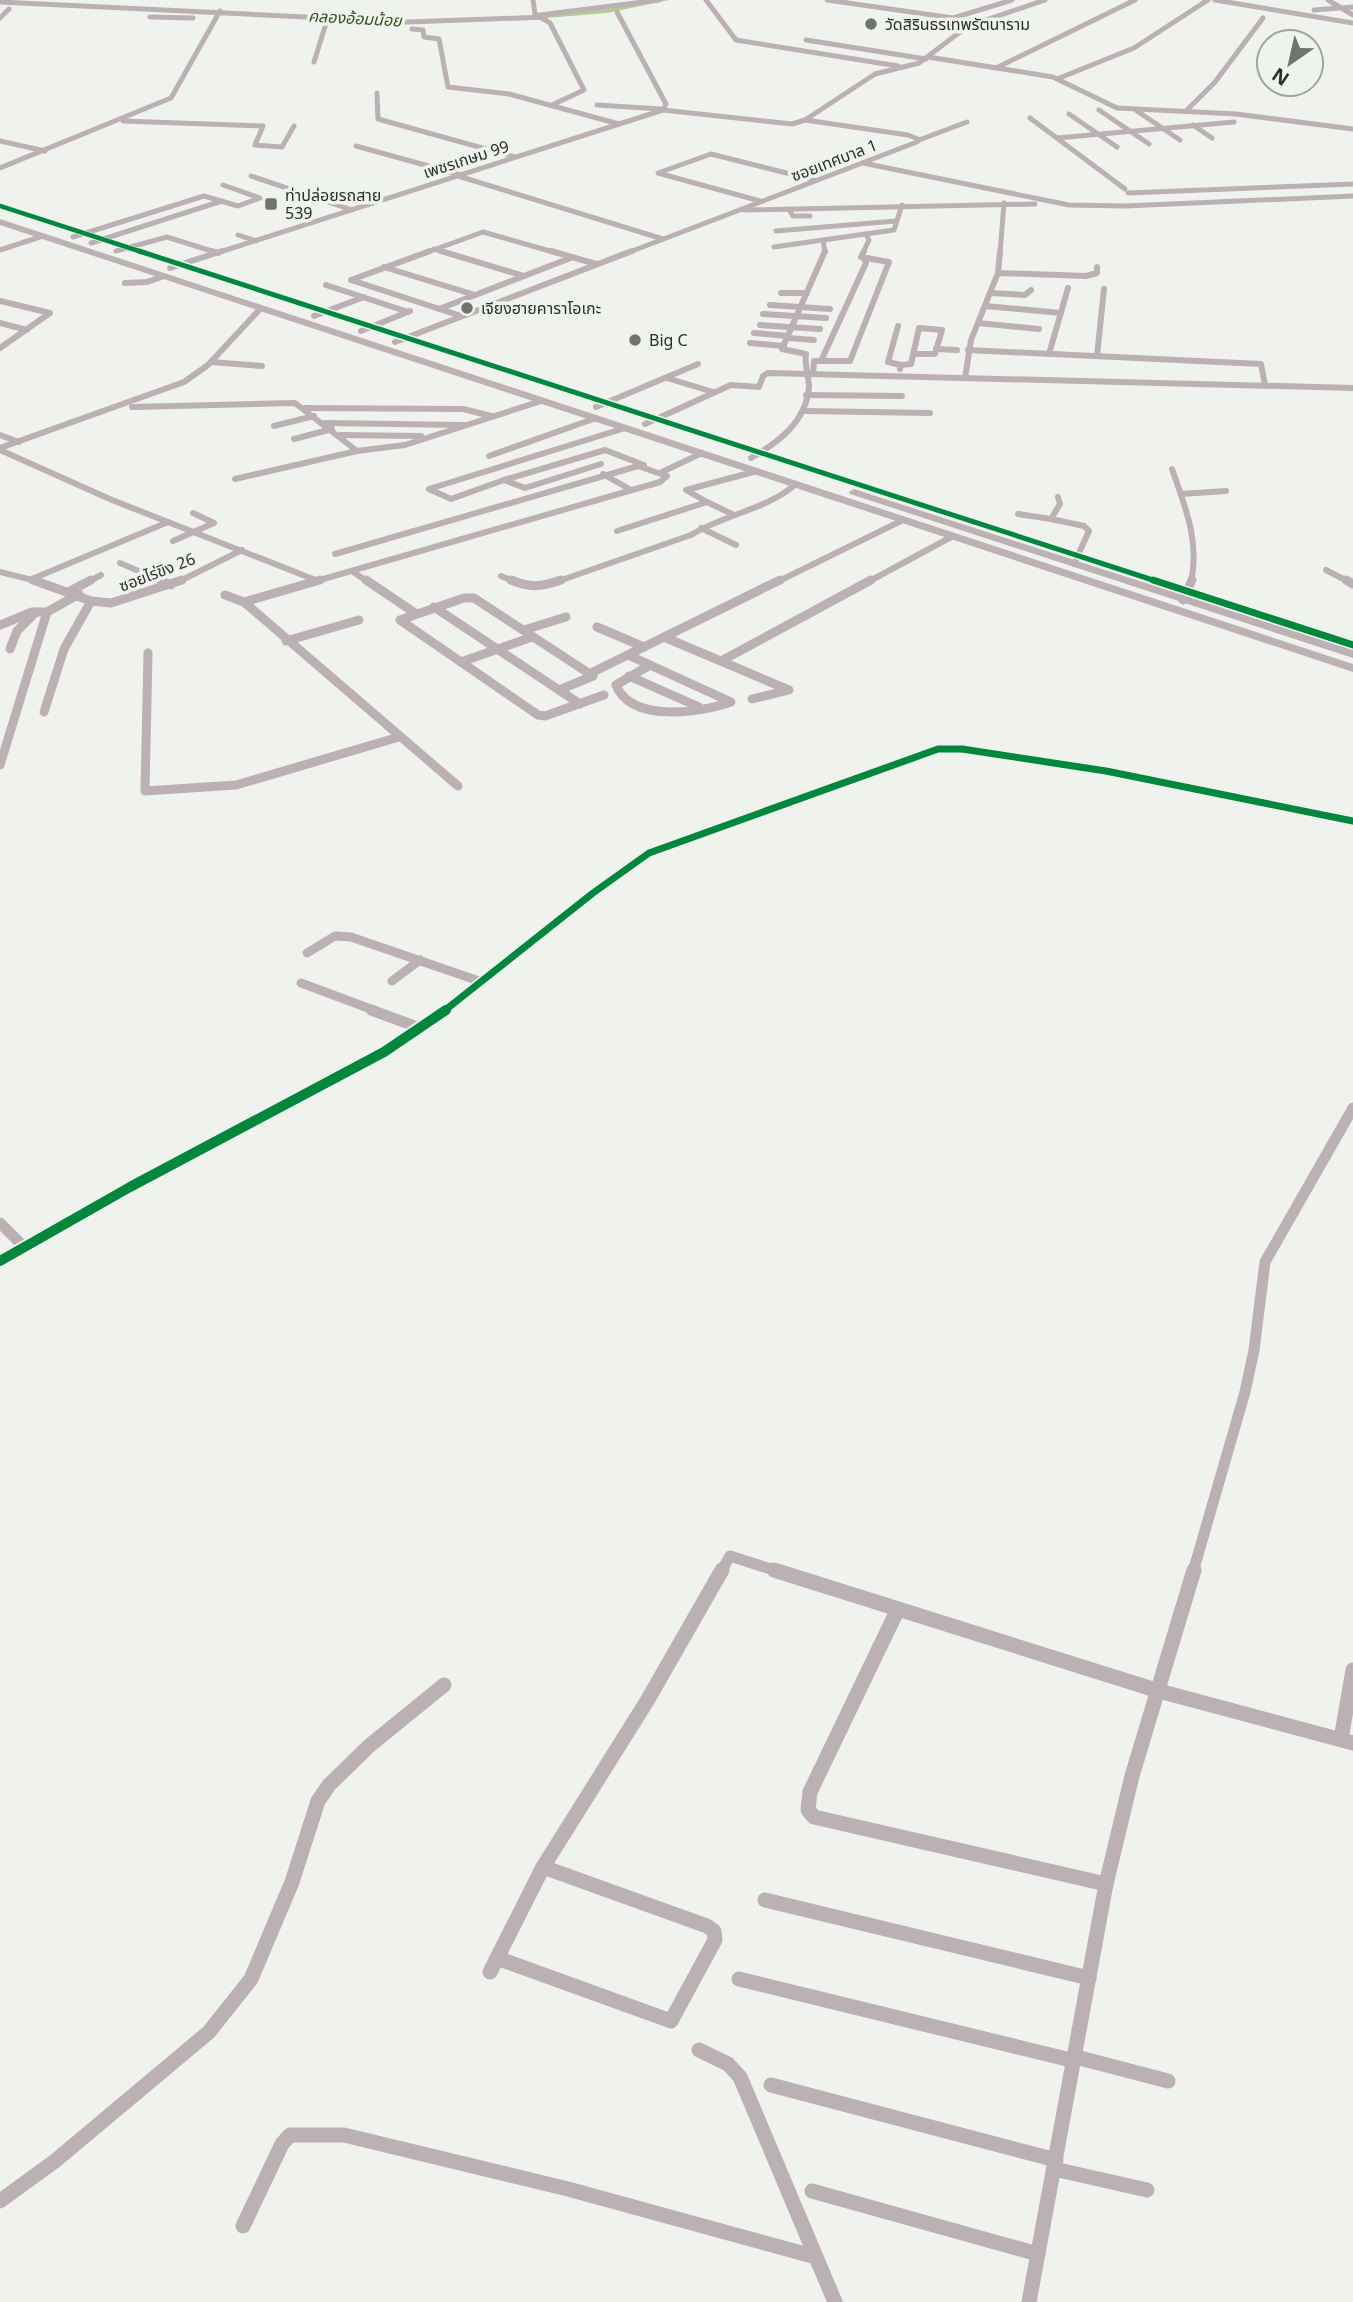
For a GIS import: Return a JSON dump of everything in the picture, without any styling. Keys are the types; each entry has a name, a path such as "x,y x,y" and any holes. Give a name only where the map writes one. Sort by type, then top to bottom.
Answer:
{"main road":[{"path":"0,213 116,251 148,268"},
{"path":"0,222 395,342 596,413 625,428 1353,668"},
{"path":"167,272 261,308 541,401 645,424 1353,654"}],"street":[{"path":"89,6 99,0"},
{"path":"533,0 584,90 583,93 552,105"},
{"path":"0,2 439,22 541,16 659,0"},
{"path":"706,0 736,40 906,68"},
{"path":"827,0 950,18 1012,0"},
{"path":"805,120 875,75 906,68 927,58 963,29 990,17 1045,0"},
{"path":"996,68 1135,0"},
{"path":"1057,79 1134,48 1208,0"},
{"path":"1215,0 1353,23"},
{"path":"1233,0 1279,10"},
{"path":"1328,0 1353,15"},
{"path":"1307,5 1324,16"},
{"path":"1314,10 1353,7"},
{"path":"0,18 9,9"},
{"path":"0,168 175,95 220,11"},
{"path":"617,12 666,104 664,109"},
{"path":"972,13 990,17"},
{"path":"1081,16 1097,19"},
{"path":"150,17 216,18"},
{"path":"314,62 328,17"},
{"path":"1186,111 1215,82 1263,18"},
{"path":"412,29 423,30 424,37 439,39 449,87 509,93 619,124"},
{"path":"806,40 1057,79 1066,86 1112,107 1288,119 1353,129"},
{"path":"901,48 907,51 904,55"},
{"path":"377,93 378,119 517,157"},
{"name":"ซอยเทศบาล 1","path":"643,117 594,104 792,124 805,120 908,135 919,140"},
{"name":"เพชรเกษม 99","path":"147,282 218,253 664,109"},
{"path":"1100,110 1149,144"},
{"path":"1137,111 1180,140"},
{"path":"1173,112 1212,138"},
{"path":"1069,114 1117,147"},
{"path":"1211,114 1224,122"},
{"path":"1030,118 1105,173 1126,191 1136,205"},
{"path":"116,121 263,126 255,145 276,148 282,147 294,126"},
{"path":"919,140 967,122"},
{"path":"1057,138 1234,122"},
{"name":"ซอยเทศบาล 1","path":"395,342 919,140"},
{"path":"0,141 45,150"},
{"path":"356,146 663,239"},
{"path":"760,201 658,173 713,154 814,180"},
{"path":"861,163 1069,205 1136,205 1353,196"},
{"path":"251,176 352,210"},
{"path":"1126,191 1353,184"},
{"path":"73,237 204,196 240,206 260,198 223,185"},
{"path":"91,243 223,201"},
{"path":"737,210 1035,204 1041,201"},
{"path":"965,378 968,351 998,273 1004,203"},
{"path":"774,247 894,230 902,205"},
{"path":"789,209 793,216 810,216"},
{"path":"767,218 771,217 771,210"},
{"path":"833,215 900,212"},
{"path":"776,232 896,221"},
{"path":"461,316 351,280 483,233 596,264"},
{"path":"821,361 866,263 862,256 869,240 866,234"},
{"path":"238,235 256,241"},
{"path":"0,250 43,236"},
{"path":"116,251 167,237 218,253"},
{"path":"811,374 804,361 806,354 784,350 784,346 827,250 823,240"},
{"path":"434,249 524,276"},
{"path":"439,309 573,257"},
{"path":"751,458 793,429 805,411 814,361 850,361 889,262 864,258"},
{"path":"384,267 475,295"},
{"path":"998,273 1086,276 1097,273 1097,267"},
{"path":"125,284 147,282"},
{"path":"132,293 147,282"},
{"path":"326,285 408,312"},
{"path":"1049,354 1068,288"},
{"path":"1097,356 1104,289"},
{"path":"990,293 1025,295 1031,290"},
{"path":"314,316 380,291"},
{"path":"781,293 807,293"},
{"path":"0,301 50,313 0,348"},
{"path":"361,331 426,305"},
{"path":"770,305 831,307"},
{"path":"985,306 1061,313"},
{"path":"0,449 122,407 184,382 211,362 261,308"},
{"path":"763,314 826,318"},
{"path":"0,323 27,330"},
{"path":"978,323 1039,329"},
{"path":"761,324 820,329"},
{"path":"898,326 888,362 901,365 911,364 921,327 942,330 934,355 915,354"},
{"path":"754,333 814,340"},
{"path":"750,343 784,346"},
{"path":"936,349 957,350"},
{"path":"968,351 1261,363 1265,385"},
{"path":"211,362 262,366"},
{"path":"489,456 596,413 698,365"},
{"path":"899,375 901,365"},
{"path":"645,424 734,384 759,387 763,376 768,373 1353,388"},
{"path":"667,378 713,392"},
{"path":"806,395 902,396"},
{"path":"235,479 357,451 405,445 541,401"},
{"path":"122,407 290,403 305,408 463,409 494,416"},
{"path":"305,408 357,451"},
{"path":"805,411 930,413"},
{"path":"274,426 314,416"},
{"path":"324,422 467,425"},
{"path":"244,602 665,480 667,476 662,472 605,450 451,499 443,498 429,489 625,428"},
{"path":"294,439 332,429"},
{"path":"0,435 19,442"},
{"path":"340,435 433,436"},
{"path":"0,449 100,496 277,561 318,581"},
{"path":"662,472 702,453"},
{"path":"504,480 525,488 601,464"},
{"path":"335,554 645,466"},
{"path":"592,467 631,490"},
{"path":"1172,468 1192,529 1195,569 1183,600"},
{"path":"732,514 686,491 757,471"},
{"path":"501,576 527,587 541,587 732,514 779,499 796,484"},
{"path":"1181,494 1226,491"},
{"path":"660,515 662,511 698,498"},
{"path":"1051,519 1059,499"},
{"path":"617,531 706,502"},
{"path":"173,541 214,523 193,513"},
{"path":"1018,514 1088,529 1074,564"},
{"path":"559,690 590,678 591,673 903,520"},
{"path":"32,579 168,522"},
{"path":"701,528 736,545"},
{"path":"722,661 953,536"},
{"path":"371,543 392,559"},
{"name":"ซอยไร่ขิง 26","path":"91,601 119,602 171,585 242,550"},
{"path":"120,563 171,585"},
{"path":"1326,570 1353,583"},
{"path":"352,571 415,613"},
{"path":"0,572 32,579 91,601 64,649 44,712"},
{"path":"10,649 17,631 42,612 102,575"},
{"path":"225,595 244,602 286,641 458,786"},
{"path":"591,673 470,597 401,618 401,621 538,715 545,716 604,695"},
{"path":"434,607 580,704"},
{"path":"0,625 42,612"},
{"path":"0,765 42,612"},
{"path":"524,630 566,617"},
{"path":"286,641 359,620"},
{"path":"597,627 644,647"},
{"path":"461,662 532,636"},
{"path":"664,637 789,690 752,699"},
{"path":"148,653 145,791 236,785 399,737"},
{"path":"628,655 650,665 731,702 702,709 656,711 637,707 627,702 615,688 629,676 650,665"},
{"path":"629,676 702,709"},
{"path":"0,1261 162,1169 365,1063 420,1028 631,865 663,846 938,749 962,749 1106,771 1353,821"},
{"path":"307,953 335,936 343,936 479,981"},
{"path":"393,981 420,960"},
{"path":"301,984 420,1028"},
{"path":"1029,2302 1106,1884 1132,1776 1245,1392 1256,1339 1265,1262 1353,1108"},
{"path":"0,1223 24,1247"},
{"path":"543,1867 707,1926 714,1931 715,1940 671,2021 494,1965 543,1867 647,1701 726,1558 737,1555 1159,1691 1347,1741 1353,1670"},
{"path":"898,1609 815,1779 808,1810 814,1817 1106,1884"},
{"path":"0,2201 55,2161 209,2032 251,1979 287,1894 318,1801 329,1785 369,1746 444,1685"},
{"path":"765,1900 1089,1978"},
{"path":"739,1979 1168,2081"},
{"path":"699,2050 728,2064 740,2077 835,2302"},
{"path":"771,2085 1147,2190"},
{"path":"243,2226 282,2144 290,2135 344,2135 568,2189 816,2257"},
{"path":"812,2191 1038,2255"}],"waterway":[{"name":"คลองอ้อมน้อย","path":"546,16 607,11 666,0"}],"cycle path":[{"path":"0,206 1353,645"},
{"path":"0,1261 130,1187 384,1052 429,1023 593,893 649,853 938,749 962,749 1106,771 1353,821"}],"place":[{"name":"วัดสิรินธรเทพรัตนาราม","path":"871,24"},
{"name":"ท่าปล่อยรถสาย 539","path":"271,204"},
{"name":"เจียงฮายคาราโอเกะ","path":"467,308"},
{"name":"Big C","path":"635,340"}]}
